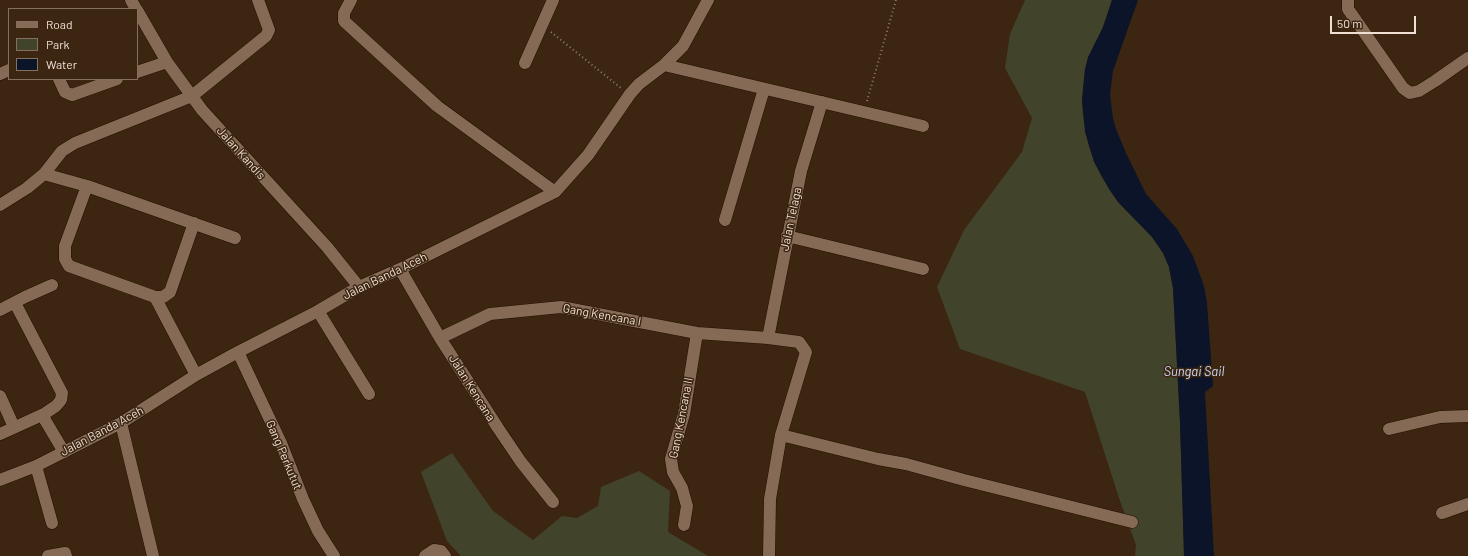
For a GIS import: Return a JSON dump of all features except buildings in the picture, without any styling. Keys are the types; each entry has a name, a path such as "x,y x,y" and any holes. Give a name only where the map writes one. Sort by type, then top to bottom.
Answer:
{"street":[{"path":"0,205 27,188 44,174 62,151 76,143 192,96 266,36 269,30 258,0"},
{"path":"351,0 344,13 344,21 437,106 555,192"},
{"path":"525,63 553,0"},
{"name":"Jalan Banda Aceh","path":"0,480 36,466 121,423 196,375 318,311 359,287 400,269 555,192 588,155 630,94 639,84 664,65 688,40 708,0"},
{"path":"1348,0 1348,9 1402,88 1410,93 1419,91 1468,58"},
{"name":"Jalan Kandis","path":"138,12 167,62 202,110 327,247 359,287"},
{"path":"138,72 167,62"},
{"path":"664,65 923,126"},
{"path":"59,80 65,92 72,95 114,80"},
{"path":"725,220 764,89"},
{"name":"Jalan Telaga","path":"768,338 801,171 822,102"},
{"path":"44,174 87,186 235,238"},
{"path":"87,186 65,246 64,259 69,266 155,297 163,297 170,292 194,223"},
{"path":"787,236 923,269"},
{"name":"Jalan Kencana","path":"400,269 440,338 498,428 521,462 552,502"},
{"path":"0,310 52,285"},
{"path":"155,297 196,375"},
{"path":"0,434 44,414 56,406 61,400 62,393 15,303"},
{"name":"Gang Kencana I","path":"440,338 490,314 561,307 697,333 768,338 799,342 806,352 781,435"},
{"path":"318,311 369,394"},
{"name":"Gang Kencana II","path":"684,525 687,506 682,488 674,472 671,459 684,414 697,333"},
{"name":"Gang Perkutut","path":"238,352 280,443 318,531 334,556"},
{"path":"0,396 14,427"},
{"path":"44,414 45,420 64,452"},
{"path":"1389,429 1440,417 1468,416"},
{"path":"121,423 152,556"},
{"path":"769,556 770,500 781,435 906,464 1132,522"},
{"path":"36,466 52,523"},
{"path":"1442,513 1468,504"},
{"path":"425,556 434,550 441,551 445,556"},
{"path":"48,556 65,553 66,556"}],"path":[{"path":"864,111 896,0"},
{"path":"542,25 630,94"}],"green space":[{"path":"1025,0 1112,0 1103,27 1085,69 1082,100 1083,116 1089,147 1101,176 1118,202 1152,237 1163,253 1169,267 1173,288 1180,422 1184,556 1135,556 1136,545 1119,498 1085,392 960,349 937,287 964,230 1022,152 1032,118 1005,68 1010,34"},
{"path":"452,453 493,511 533,540 562,516 577,518 598,506 601,487 639,471 670,491 668,532 708,556 461,556 447,541 421,472"}],"water":[{"name":"Sungai Sail","path":"1112,0 1138,0 1113,71 1110,95 1116,129 1146,194 1177,229 1193,256 1204,286 1207,303 1213,386 1205,392 1214,556 1184,556 1180,422 1173,288 1169,267 1163,253 1152,237 1118,202 1109,189 1094,162 1085,132 1082,100 1085,69 1088,57 1103,27"}]}
